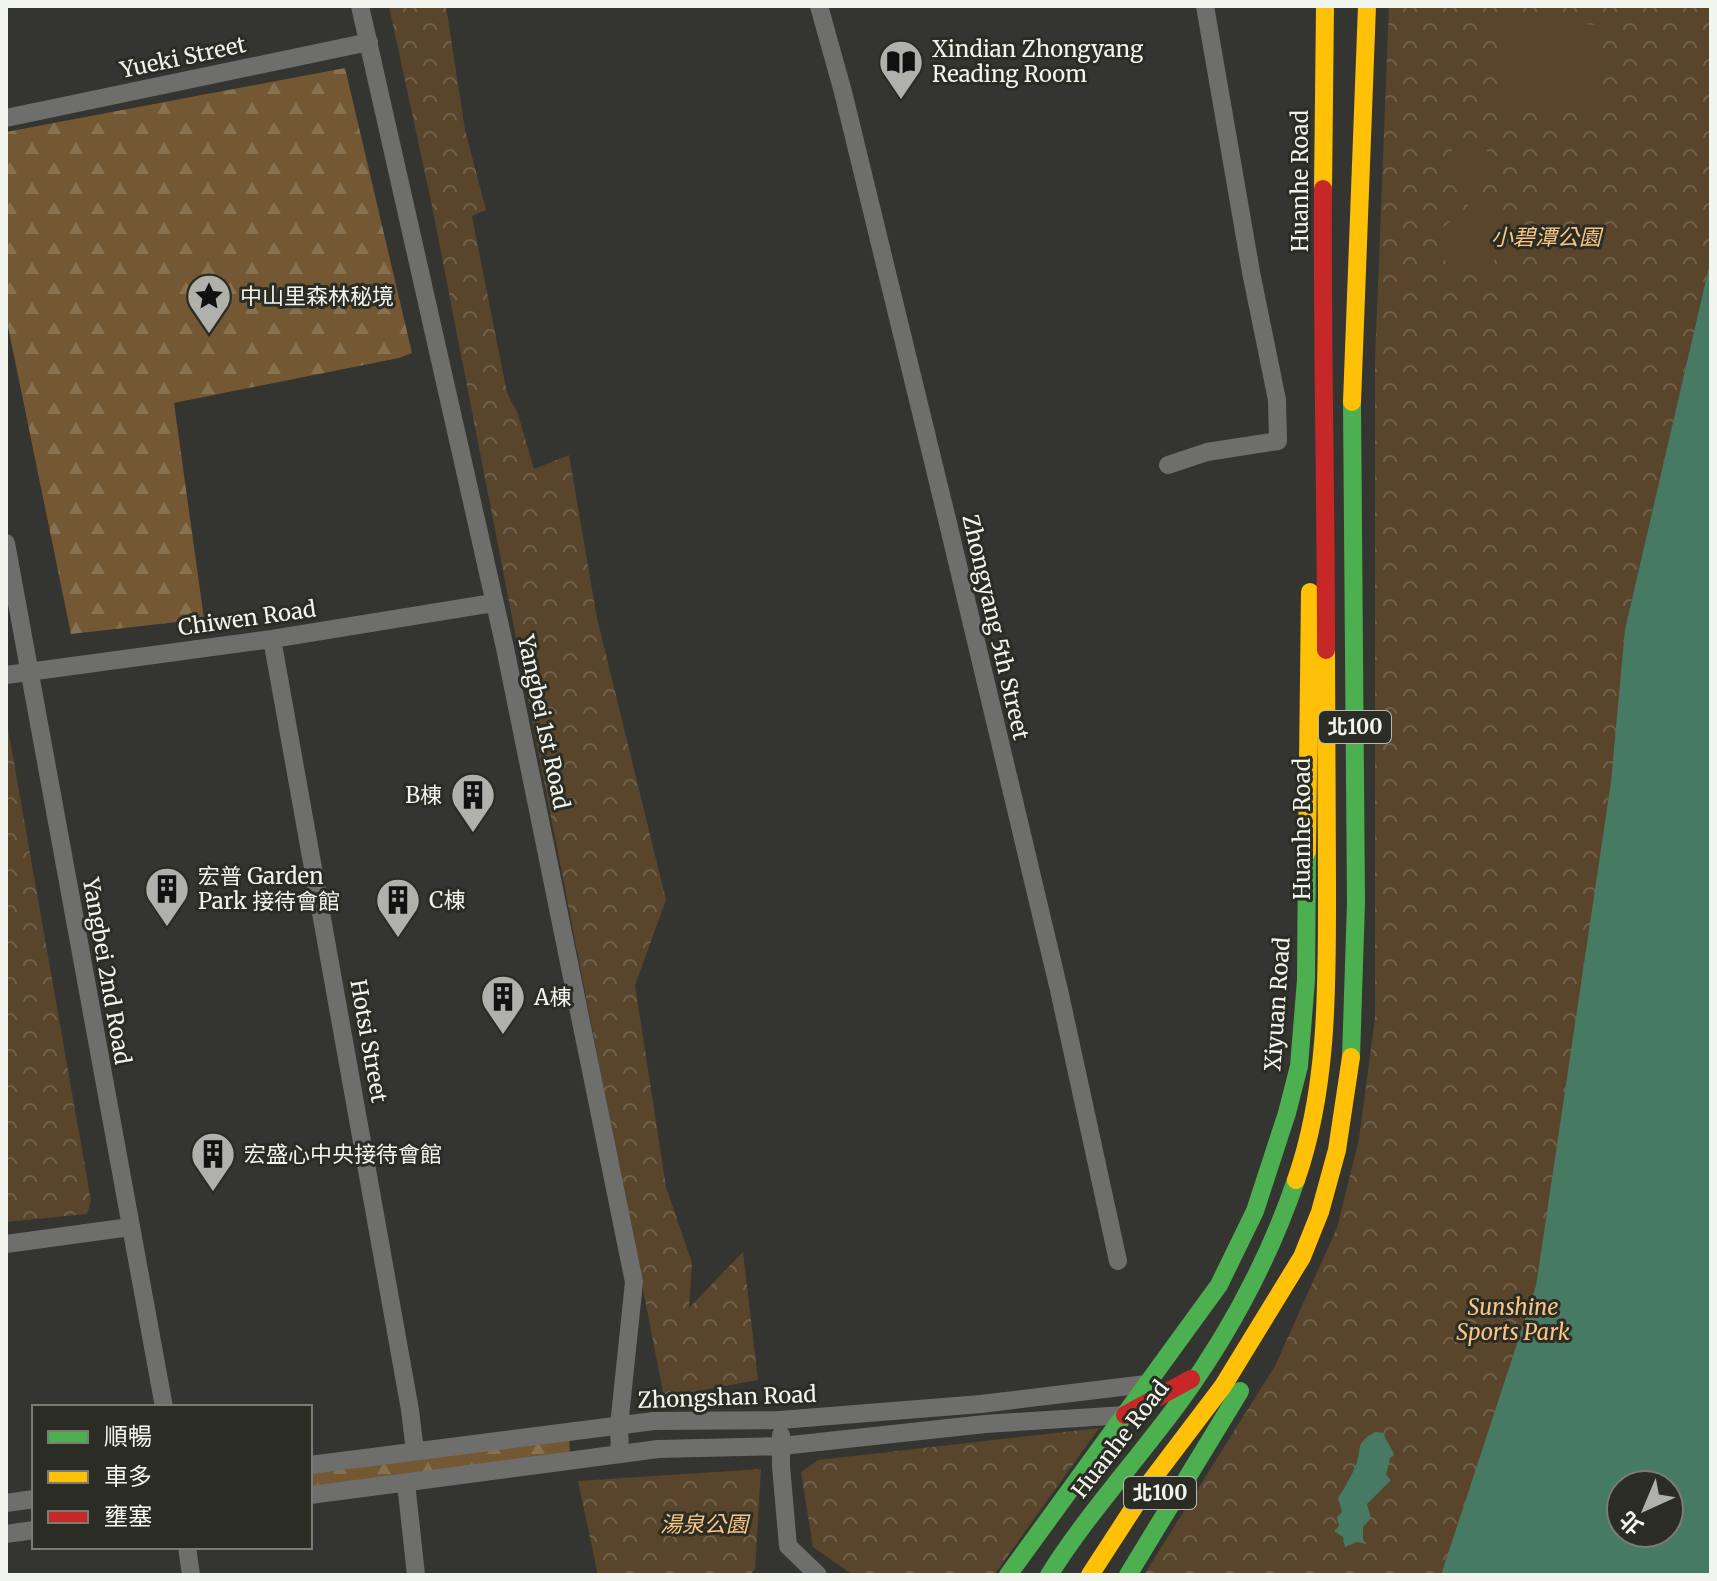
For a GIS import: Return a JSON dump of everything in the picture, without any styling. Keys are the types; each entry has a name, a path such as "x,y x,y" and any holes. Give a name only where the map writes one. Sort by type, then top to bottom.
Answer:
{"main road":[{"name":"Huanhe Road","path":"1049,1575 1070,1542 1123,1475 1173,1396 1200,1375 1253,1284 1285,1213 1305,1155 1319,1072 1327,975 1326,418 1322,353 1325,6"},
{"path":"1323,289 1338,6"},
{"name":"北100","path":"1108,1575 1207,1421 1202,1411 1223,1386 1302,1257 1320,1212 1337,1150 1353,1041 1356,887 1351,429 1367,6"},
{"name":"Xiyuan Road","path":"1008,1575 1219,1285 1255,1211 1287,1113 1299,1066 1306,980 1310,418 1322,353"},
{"path":"1128,1575 1226,1418 1281,1312 1302,1257"},
{"path":"1200,1375 1246,1348"},
{"path":"1090,1575 1151,1481 1202,1411 1146,1384"},
{"path":"1125,1415 1173,1396"},
{"path":"1076,1575 1089,1554 1123,1475"}],"street":[{"name":"Yangbei 1st Road","path":"360,6 505,648 634,1282 619,1426 620,1454"},
{"name":"Zhongyang 5th Street","path":"819,6 946,515 1059,990 1118,1261"},
{"path":"1168,465 1207,452 1278,441 1277,400 1251,272 1205,6"},
{"name":"Yueki Street","path":"6,118 369,42"},
{"name":"Yangbei 2nd Road","path":"6,543 164,1405"},
{"name":"Chiwen Road","path":"6,675 272,639 493,603"},
{"name":"Hotsi Street","path":"272,639 415,1451"},
{"path":"6,1244 130,1227"},
{"name":"Zhongshan Road","path":"312,1465 654,1421 780,1420 981,1404 1146,1384"},
{"path":"312,1495 658,1449 782,1446 985,1424 1125,1415"},
{"path":"780,1420 788,1546 818,1575"},
{"path":"406,1483 416,1575"},
{"path":"6,1503 32,1499"},
{"path":"6,1534 32,1530"},
{"path":"187,1549 191,1575"}],"green space":[{"path":"389,6 446,6 465,130 486,210 472,216 507,393 518,414 534,469 569,455 597,618 666,900 635,985 666,1187 692,1263 689,1308 743,1252 758,1380 664,1397 432,206"},
{"name":"Sunshine Sports Park","path":"1389,6 1711,6 1711,258 1625,629 1711,1575 1144,1575 1275,1366 1337,1228 1359,1139 1375,1018 1375,360"},
{"path":"1503,21 1601,25 1599,108 1501,105"},
{"name":"中山里森林秘境","path":"345,68 412,353 174,403 204,619 71,634 6,317 6,132"},
{"path":"1464,142 1476,144 1490,156 1490,173 1475,184 1463,184 1495,222 1501,243 1498,256 1489,265 1477,271 1464,272 1452,268 1444,258 1440,242 1443,228 1453,220 1466,217 1480,219 1450,180 1446,169 1452,150"},
{"path":"6,717 91,1201 87,1214 6,1222"},
{"path":"1099,1428 994,1575 853,1575 813,1547 801,1472 818,1460"},
{"path":"569,1439 570,1453 312,1486 312,1472"},
{"name":"湯泉公園","path":"761,1469 755,1569 750,1575 598,1575 578,1481"}],"shaded area":[{"path":"1711,258 1711,1575 1441,1575 1536,1286 1611,782 1625,629"},
{"path":"1375,1432 1384,1433 1394,1455 1390,1458 1386,1475 1391,1480 1367,1504 1371,1518 1363,1527 1363,1540 1367,1544 1357,1542 1345,1547 1343,1537 1334,1531 1339,1526 1337,1517 1342,1512 1338,1498 1355,1467 1361,1444"}],"traffic: fast":[{"path":"1351,1057 1356,903 1352,402"},
{"path":"1008,1575 1219,1285 1255,1211 1299,1066 1306,980 1307,852"},
{"path":"1049,1575 1181,1400 1216,1348 1261,1266 1296,1180"},
{"path":"1128,1575 1240,1391"}],"traffic: slow":[{"path":"1323,189 1325,6"},
{"path":"1352,402 1367,6"},
{"path":"1307,852 1310,592"},
{"path":"1296,1180 1315,1108 1324,1033 1327,920 1326,650"},
{"path":"1090,1575 1151,1481 1223,1386 1302,1257 1320,1212 1337,1150 1351,1057"}],"traffic: jam":[{"path":"1323,189 1326,650"},
{"path":"1125,1415 1191,1379"}],"place":[{"name":"Xindian Zhongyang Reading Room","path":"901,101"},
{"name":"中山里森林秘境","path":"209,335"},
{"name":"B棟","path":"473,834"},
{"name":"宏普 Garden Park 接待會館","path":"167,928"},
{"name":"C棟","path":"398,939"},
{"name":"A棟","path":"503,1036"},
{"name":"宏盛心中央接待會館","path":"213,1193"}],"park label":[{"name":"小碧潭公園","path":"1546,237"}]}
